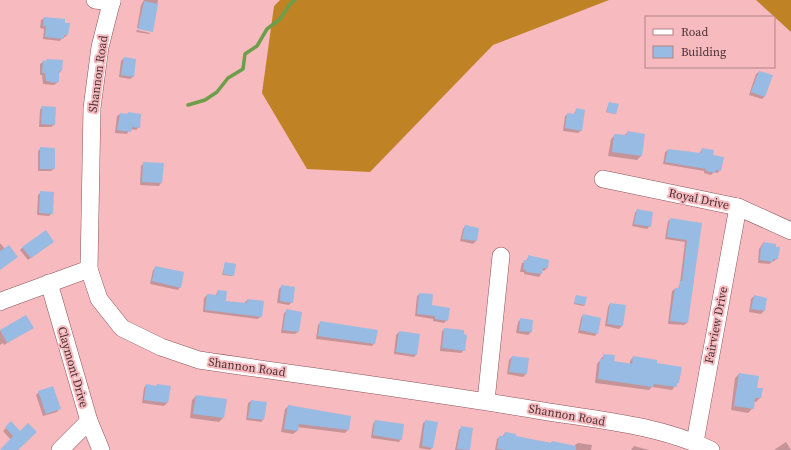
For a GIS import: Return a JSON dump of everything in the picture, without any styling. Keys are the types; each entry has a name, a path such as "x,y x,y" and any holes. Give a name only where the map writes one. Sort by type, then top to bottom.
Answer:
{"street":[{"name":"Shannon Road","path":"106,1 92,108 89,269 99,299 122,328 161,347 199,360 486,401 656,430 694,442 710,450"},
{"name":"Royal Drive","path":"603,179 738,207 791,231"},
{"name":"Fairview Drive","path":"694,442 738,207"},
{"path":"486,401 501,256"},
{"path":"0,302 89,269"},
{"name":"Claymont Drive","path":"49,283 89,421 101,450"},
{"path":"60,450 89,421"}],"shaded area":[{"path":"280,0 609,0 493,45 370,172 307,169 262,93 274,6"},
{"path":"756,0 791,0 791,32 775,16"}],"building":[{"path":"144,1 158,4 153,32 138,29"},
{"path":"44,17 65,19 65,23 70,23 68,35 64,35 64,39 45,37 46,26 43,26"},
{"path":"124,57 136,59 134,77 121,75"},
{"path":"47,59 63,60 62,71 59,71 59,82 57,83 46,81 45,73 42,73 43,60 46,61"},
{"path":"759,71 773,75 765,97 751,92"},
{"path":"609,102 619,104 616,114 607,112"},
{"path":"42,106 56,107 55,125 41,124"},
{"path":"576,108 585,110 582,131 565,128 567,113 575,114"},
{"path":"128,112 141,114 140,128 132,127 131,132 117,130 120,113 128,114"},
{"path":"627,131 645,134 642,156 612,152 614,134 627,135"},
{"path":"40,147 55,148 55,169 40,169"},
{"path":"702,148 714,150 713,155 724,157 721,171 716,170 715,173 706,171 706,169 665,162 668,149 701,153"},
{"path":"143,162 164,163 162,183 142,182"},
{"path":"40,191 54,192 53,214 39,213"},
{"path":"637,209 653,212 651,227 634,224"},
{"path":"670,218 702,223 688,323 670,321 675,288 679,288 680,281 682,281 687,240 667,237"},
{"path":"465,225 479,228 477,241 462,239"},
{"path":"46,230 54,242 31,258 22,247"},
{"path":"763,242 776,244 776,247 780,247 778,259 773,259 773,262 760,260 761,245 763,246"},
{"path":"9,245 18,257 0,270 0,251"},
{"path":"528,255 549,260 548,268 543,268 542,274 526,272 526,270 523,269 524,260 528,260"},
{"path":"225,262 236,264 234,276 223,274"},
{"path":"155,266 184,272 181,288 152,281"},
{"path":"281,285 295,287 293,303 280,301"},
{"path":"218,290 227,291 226,301 247,303 247,299 264,301 262,317 205,310 207,294 217,295"},
{"path":"419,293 433,294 432,305 450,308 448,321 435,319 435,316 417,314"},
{"path":"576,295 587,297 585,305 574,303"},
{"path":"754,295 767,298 765,311 751,309"},
{"path":"610,303 626,305 623,326 607,324"},
{"path":"286,309 302,312 299,332 283,330"},
{"path":"583,314 601,318 598,334 580,330"},
{"path":"26,315 34,328 7,343 0,330"},
{"path":"520,318 533,320 532,332 519,331"},
{"path":"320,321 378,330 375,344 318,336"},
{"path":"444,328 464,330 464,334 467,335 465,351 442,348"},
{"path":"399,331 420,334 417,355 396,352"},
{"path":"603,354 615,355 614,361 632,364 633,356 657,360 657,363 682,367 679,383 677,383 677,387 654,384 653,387 598,379 600,359 603,359"},
{"path":"512,356 529,358 527,374 509,372"},
{"path":"739,373 759,376 757,388 763,388 761,398 755,398 754,409 734,406"},
{"path":"146,384 171,386 168,403 144,400"},
{"path":"53,386 61,409 46,414 38,391"},
{"path":"196,395 227,399 224,418 193,414"},
{"path":"251,400 267,402 264,420 248,418"},
{"path":"288,405 351,416 349,430 299,424 298,431 284,429"},
{"path":"375,420 404,424 402,440 373,435"},
{"path":"425,420 438,422 433,448 422,446"},
{"path":"11,421 20,431 28,423 37,432 18,450 0,450 13,436 5,427"},
{"path":"461,426 473,428 470,450 457,449"},
{"path":"505,432 516,434 516,436 551,443 552,441 576,446 576,450 497,449 499,436 504,436"}],"waterway":[{"path":"188,105 205,100 217,92 228,78 243,69 245,54 257,46 267,29 280,19 291,3 295,0"}]}
